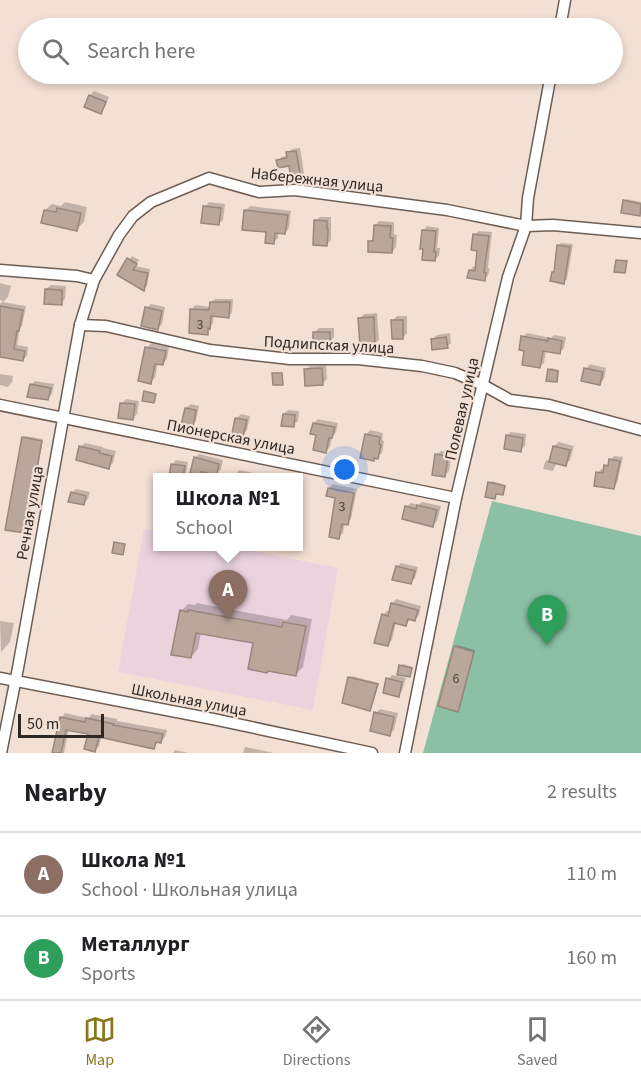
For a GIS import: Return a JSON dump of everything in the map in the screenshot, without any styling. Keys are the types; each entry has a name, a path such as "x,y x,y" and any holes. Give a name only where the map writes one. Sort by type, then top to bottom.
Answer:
{"street":[{"path":"562,18 565,0"},
{"name":"Полевая улица","path":"405,753 456,498 508,277 526,226 528,198 549,84"},
{"name":"Набережная улица","path":"94,280 119,235 133,216 151,202 209,178 260,192 295,190 447,210 526,226 553,225 641,233"},
{"path":"0,270 77,276 94,280"},
{"name":"Речная улица","path":"1,753 80,325 94,280"},
{"name":"Подлипская улица","path":"80,325 106,326 210,350 290,359 358,359 422,366 455,373 510,400 549,405 641,430"},
{"name":"Пионерская улица","path":"0,405 456,498"},
{"name":"Школьная улица","path":"0,678 372,753"}],"shaded area":[{"path":"144,529 153,530 153,551 253,551 338,568 313,710 118,672"}],"green space":[{"path":"492,501 641,536 641,753 423,753"}],"building":[{"path":"89,95 106,102 101,114 84,107"},
{"path":"296,151 301,178 291,180 289,166 278,168 276,160 287,158 286,152"},
{"path":"623,200 641,204 640,216 621,213"},
{"path":"203,206 221,208 219,225 201,223"},
{"path":"57,208 81,213 77,231 41,223 44,210 56,212"},
{"path":"244,210 288,215 285,234 275,233 274,244 265,243 266,232 242,230"},
{"path":"314,220 327,221 327,246 313,245"},
{"path":"374,225 391,226 392,253 368,252 368,241 373,241"},
{"path":"422,230 436,231 435,261 422,260 423,249 420,249"},
{"path":"473,234 489,236 485,281 467,278 469,270 475,271 477,251 471,250"},
{"path":"557,245 570,247 564,284 550,281 552,272 554,272"},
{"path":"127,258 137,264 133,270 148,273 144,291 117,275"},
{"path":"616,260 627,261 625,273 614,272"},
{"path":"45,289 62,290 62,305 44,304"},
{"path":"210,302 230,302 229,318 211,316 208,335 189,333 190,309 209,310"},
{"path":"0,306 23,310 14,349 25,351 23,361 0,357"},
{"path":"145,307 162,311 158,330 141,326"},
{"path":"374,317 375,345 360,346 358,318"},
{"path":"391,320 403,320 403,339 392,339"},
{"path":"313,332 330,332 330,343 313,343"},
{"path":"521,336 562,341 560,354 543,351 540,368 522,365 524,351 519,350"},
{"path":"446,337 448,348 432,350 431,339"},
{"path":"145,347 166,351 163,365 155,364 151,384 138,381"},
{"path":"322,368 323,385 305,386 304,369"},
{"path":"584,368 603,372 600,385 581,381"},
{"path":"548,369 558,371 557,382 546,381"},
{"path":"272,373 282,373 283,385 273,385"},
{"path":"30,384 51,388 48,400 27,397"},
{"path":"144,391 156,394 154,403 142,401"},
{"path":"120,403 135,404 133,420 118,418"},
{"path":"185,408 196,410 193,427 181,425"},
{"path":"283,414 295,415 294,427 281,426"},
{"path":"235,418 247,420 243,436 232,434"},
{"path":"313,423 335,427 332,438 329,438 326,453 313,450 316,435 310,434"},
{"path":"365,434 380,437 378,459 374,458 374,461 360,458"},
{"path":"506,435 523,438 521,452 504,449"},
{"path":"22,437 42,441 25,533 5,530"},
{"path":"79,446 112,456 109,469 76,460"},
{"path":"553,446 570,450 566,466 549,462"},
{"path":"435,454 448,456 445,477 432,475"},
{"path":"194,457 219,464 217,473 190,473"},
{"path":"609,459 620,461 614,489 594,486 596,472 603,473 604,465 608,466"},
{"path":"171,464 185,466 184,473 170,473"},
{"path":"488,482 505,486 503,495 496,494 495,499 485,497"},
{"path":"328,488 354,493 348,525 342,524 339,539 329,537 335,498 326,496"},
{"path":"71,492 86,496 84,505 68,502"},
{"path":"417,505 437,510 433,527 402,519 405,506 416,509"},
{"path":"114,542 125,544 123,555 112,553"},
{"path":"396,566 415,571 411,584 392,580"},
{"path":"391,603 418,610 415,621 408,619 406,626 394,623 388,646 374,643 382,614 388,616"},
{"path":"180,610 282,627 283,622 306,626 296,676 248,669 253,643 196,633 191,658 171,655"},
{"path":"454,646 474,652 458,712 438,706"},
{"path":"399,665 412,668 410,677 397,675"},
{"path":"348,677 378,684 370,711 342,703"},
{"path":"386,678 402,682 399,697 383,693"},
{"path":"374,712 394,717 390,736 370,731"},
{"path":"60,717 85,722 86,718 163,734 161,743 156,742 154,749 99,737 95,752 84,749 88,734 66,730 61,753 52,753"}],"place":[{"name":"Школа №1","path":"228,620"},
{"name":"Металлург","path":"547,645"}]}
